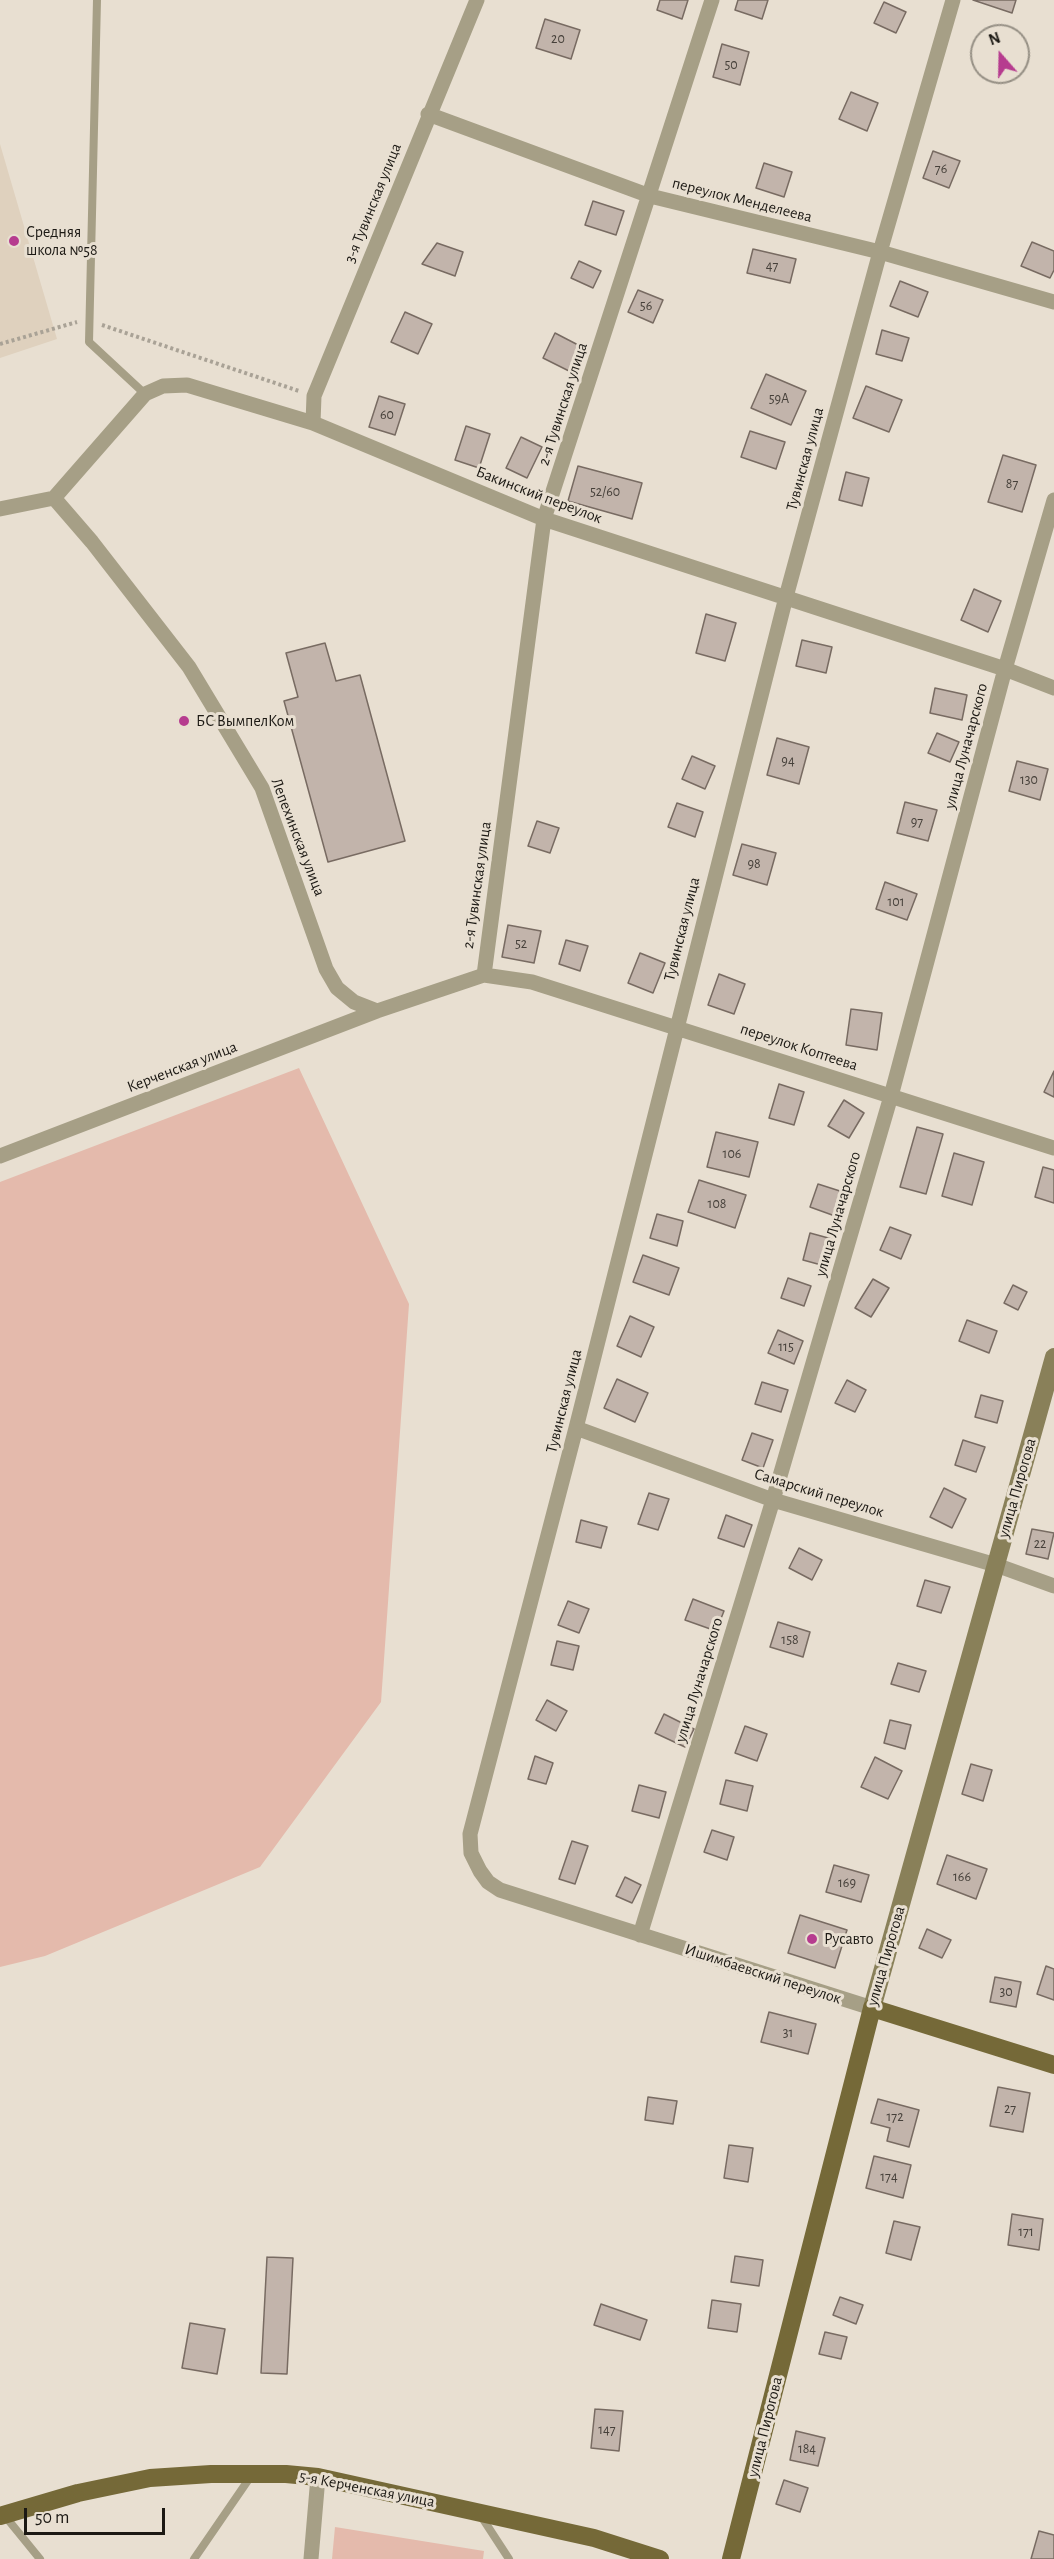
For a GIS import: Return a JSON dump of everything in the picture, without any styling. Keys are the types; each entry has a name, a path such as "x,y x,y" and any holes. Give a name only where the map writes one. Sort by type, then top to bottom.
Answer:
{"main road":[{"name":"улица Пирогова","path":"731,2559 872,2008 1054,1357"},
{"name":"Ишимбаевский переулок","path":"872,2008 1054,2065"},
{"name":"5-я Керченская улица","path":"2,2516 78,2493 150,2478 253,2473 318,2477 594,2538 660,2559"}],"street":[{"name":"3-я Тувинская улица","path":"313,423 314,396 428,114 477,0"},
{"name":"2-я Тувинская улица","path":"483,975 544,519 712,0"},
{"name":"Тувинская улица","path":"480,1870 471,1853 470,1834 576,1428 786,597 880,252 953,0"},
{"name":"переулок Менделеева","path":"428,114 650,196 880,252 1054,302"},
{"name":"Бакинский переулок","path":"145,394 163,386 187,385 313,423 544,519 1005,669 1054,688"},
{"path":"0,509 54,498 145,394"},
{"name":"Лепехинская улица","path":"54,498 92,542 189,667 262,788 326,969 337,988 354,1002 377,1011"},
{"name":"улица Луначарского","path":"640,1935 773,1500 891,1096 1005,669 1054,500"},
{"path":"377,1011 483,975"},
{"name":"переулок Коптеева","path":"483,975 532,982 1054,1148"},
{"name":"Керченская улица","path":"0,1156 377,1011"},
{"name":"Самарский переулок","path":"576,1428 773,1500 996,1565 1054,1586"},
{"name":"Ишимбаевский переулок","path":"480,1870 488,1882 500,1890 872,2008"},
{"path":"311,2559 318,2477"}],"lane":[{"path":"97,0 89,342 145,394"},
{"path":"194,2559 253,2473"},
{"path":"478,2512 509,2559"},
{"path":"2,2516 39,2559"}],"path":[{"path":"0,344 85,320 314,396"}],"shaded area":[{"name":"Средняя школа №58","path":"0,144 57,339 0,358"},
{"path":"299,1068 409,1304 381,1702 260,1867 45,1956 0,1967 0,1182"},
{"path":"335,2527 484,2551 483,2559 332,2559"}],"building":[{"path":"660,0 688,0 682,19 657,10"},
{"path":"738,0 768,0 762,19 735,10"},
{"path":"973,0 1016,0 1012,13"},
{"path":"884,2 906,12 896,33 874,23"},
{"path":"545,19 580,30 571,59 536,48"},
{"path":"722,44 749,52 740,85 713,77"},
{"path":"851,92 878,103 867,131 839,119"},
{"path":"933,151 960,161 949,188 923,178"},
{"path":"764,163 792,172 784,197 756,188"},
{"path":"593,201 624,211 616,235 585,225"},
{"path":"1032,242 1054,251 1054,270 1050,278 1021,266"},
{"path":"437,243 463,252 455,276 422,264"},
{"path":"753,249 796,259 790,283 747,273"},
{"path":"579,261 601,271 593,288 571,278"},
{"path":"900,281 928,292 918,317 890,306"},
{"path":"638,290 663,300 653,323 628,312"},
{"path":"405,312 432,324 418,354 391,342"},
{"path":"882,330 909,338 902,361 876,354"},
{"path":"555,333 582,347 569,371 543,358"},
{"path":"766,374 806,391 791,425 751,408"},
{"path":"866,386 902,400 889,432 853,418"},
{"path":"379,396 405,404 395,435 369,427"},
{"path":"466,426 490,434 479,468 455,460"},
{"path":"750,431 785,442 776,469 741,457"},
{"path":"521,437 542,447 527,478 506,468"},
{"path":"1003,455 1036,465 1022,512 988,502"},
{"path":"578,466 642,483 632,519 568,501"},
{"path":"846,472 869,478 862,506 839,500"},
{"path":"974,589 1001,601 988,632 961,620"},
{"path":"706,614 736,623 725,661 696,653"},
{"path":"802,640 832,647 826,673 796,666"},
{"path":"325,643 336,681 360,675 405,841 328,862 284,701 298,697 286,653"},
{"path":"935,688 967,695 962,720 930,713"},
{"name":"БС ВымпелКом","path":"184,716 188,717 188,725 184,726 180,725 179,721 180,717"},
{"path":"937,733 959,742 950,762 928,753"},
{"path":"777,738 809,747 799,784 767,775"},
{"path":"692,756 715,766 705,789 682,779"},
{"path":"1017,761 1048,769 1040,800 1009,791"},
{"path":"905,802 937,810 928,841 897,833"},
{"path":"677,803 703,812 695,837 668,827"},
{"path":"537,821 559,828 550,853 528,846"},
{"path":"742,844 776,853 767,885 733,875"},
{"path":"885,882 917,894 907,920 876,909"},
{"path":"508,925 541,931 534,963 502,957"},
{"path":"566,940 588,946 580,971 559,964"},
{"path":"640,953 665,963 653,993 628,983"},
{"path":"719,974 745,984 734,1014 708,1005"},
{"path":"851,1009 882,1013 877,1050 846,1045"},
{"path":"1054,1071 1054,1097 1044,1092"},
{"path":"779,1084 804,1092 794,1125 769,1118"},
{"path":"844,1100 864,1113 849,1138 828,1126"},
{"path":"917,1127 943,1134 926,1194 900,1187"},
{"path":"716,1132 758,1142 749,1177 707,1167"},
{"path":"954,1153 984,1162 972,1205 942,1196"},
{"path":"1043,1167 1054,1170 1054,1203 1035,1197"},
{"path":"699,1180 746,1195 735,1228 688,1212"},
{"path":"818,1184 843,1192 835,1216 810,1207"},
{"path":"657,1214 683,1221 677,1246 650,1238"},
{"path":"890,1227 911,1235 901,1259 880,1250"},
{"path":"810,1233 832,1239 825,1266 803,1260"},
{"path":"643,1255 679,1268 669,1295 633,1282"},
{"path":"788,1278 811,1286 804,1306 781,1298"},
{"path":"873,1279 889,1288 871,1317 855,1308"},
{"path":"1013,1285 1027,1292 1018,1310 1004,1303"},
{"path":"630,1316 654,1327 641,1357 617,1346"},
{"path":"967,1320 997,1331 989,1353 959,1341"},
{"path":"778,1330 803,1341 794,1364 768,1353"},
{"path":"617,1379 648,1393 635,1422 604,1408"},
{"path":"847,1380 866,1390 855,1412 835,1403"},
{"path":"762,1382 788,1390 781,1412 755,1404"},
{"path":"981,1395 1003,1401 997,1423 975,1417"},
{"path":"752,1433 773,1440 763,1468 742,1460"},
{"path":"963,1440 985,1447 976,1472 955,1465"},
{"path":"944,1488 966,1499 952,1528 930,1517"},
{"path":"649,1493 669,1499 658,1530 638,1524"},
{"path":"726,1515 752,1525 744,1547 718,1538"},
{"path":"581,1520 607,1527 601,1548 576,1542"},
{"path":"1032,1529 1054,1533 1048,1559 1026,1554"},
{"path":"799,1548 822,1560 812,1580 789,1568"},
{"path":"925,1580 950,1587 941,1613 917,1606"},
{"path":"693,1599 724,1611 716,1631 685,1620"},
{"path":"568,1601 589,1609 579,1633 558,1625"},
{"path":"778,1622 810,1632 803,1657 770,1647"},
{"path":"557,1641 579,1646 573,1670 551,1665"},
{"path":"898,1663 926,1671 919,1692 891,1684"},
{"path":"547,1700 567,1711 556,1731 536,1720"},
{"path":"664,1714 694,1729 685,1747 655,1733"},
{"path":"890,1720 911,1725 905,1749 884,1743"},
{"path":"745,1726 767,1734 757,1761 735,1753"},
{"path":"535,1756 553,1763 546,1784 528,1779"},
{"path":"875,1757 902,1771 888,1799 861,1787"},
{"path":"971,1764 992,1770 983,1801 962,1794"},
{"path":"726,1780 753,1786 747,1811 720,1804"},
{"path":"639,1785 666,1792 659,1818 632,1811"},
{"path":"712,1830 734,1837 727,1860 704,1852"},
{"path":"572,1841 588,1846 575,1884 559,1879"},
{"path":"947,1855 987,1869 976,1899 937,1884"},
{"path":"834,1865 869,1875 861,1902 826,1892"},
{"path":"625,1877 641,1885 632,1903 616,1896"},
{"path":"800,1915 847,1930 835,1968 788,1953"},
{"path":"927,1929 951,1940 942,1958 919,1948"},
{"path":"1046,1966 1054,1969 1054,2000 1037,1994"},
{"path":"995,1977 1021,1982 1016,2007 990,2002"},
{"path":"769,2012 816,2024 808,2054 761,2042"},
{"path":"998,2087 1030,2093 1023,2132 990,2126"},
{"path":"648,2097 677,2101 673,2124 645,2120"},
{"path":"878,2099 919,2110 909,2147 887,2141 890,2128 871,2123"},
{"path":"729,2145 753,2148 748,2182 724,2178"},
{"path":"874,2156 911,2165 903,2198 866,2188"},
{"path":"1012,2214 1043,2219 1039,2250 1008,2245"},
{"path":"894,2221 920,2227 911,2260 886,2253"},
{"path":"735,2256 763,2260 759,2286 731,2282"},
{"path":"267,2257 293,2258 287,2374 261,2373"},
{"path":"840,2297 863,2305 856,2324 833,2315"},
{"path":"712,2300 741,2304 737,2332 708,2328"},
{"path":"601,2304 647,2320 640,2340 594,2325"},
{"path":"190,2323 225,2329 217,2374 182,2368"},
{"path":"825,2332 847,2337 841,2359 819,2354"},
{"path":"595,2409 623,2411 619,2451 591,2448"},
{"path":"796,2431 825,2438 818,2466 790,2460"},
{"path":"784,2480 808,2488 800,2512 776,2504"},
{"path":"1039,2531 1054,2535 1054,2559 1031,2559"}],"place":[{"name":"Средняя школа №58","path":"14,241"},
{"name":"БС ВымпелКом","path":"184,721"},
{"name":"Русавто","path":"812,1939"}]}
